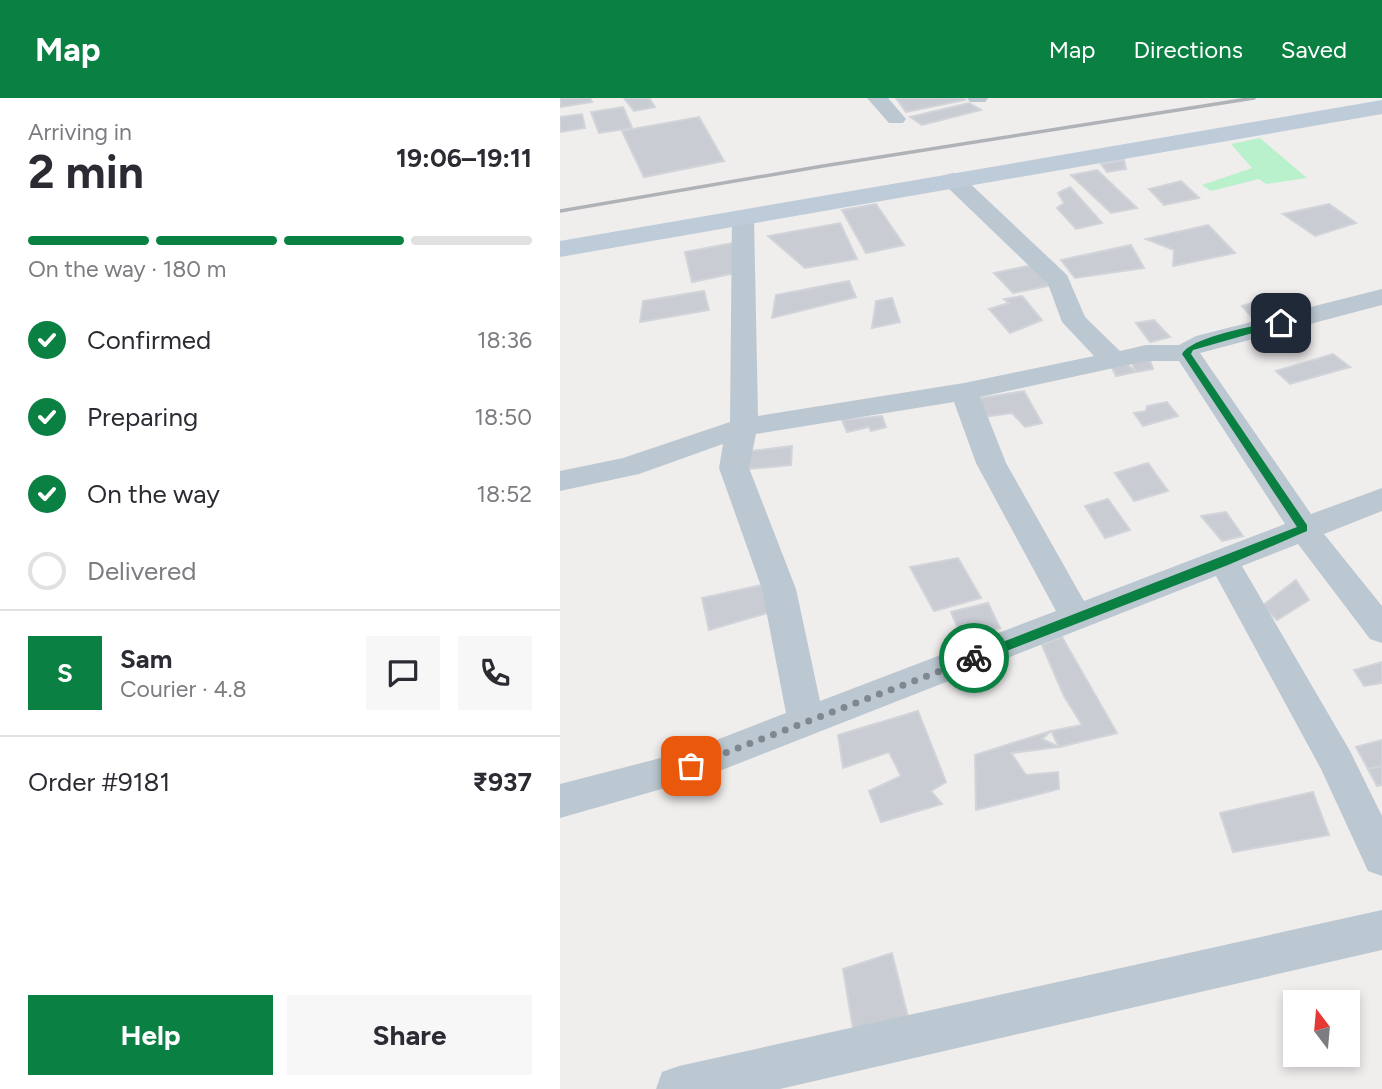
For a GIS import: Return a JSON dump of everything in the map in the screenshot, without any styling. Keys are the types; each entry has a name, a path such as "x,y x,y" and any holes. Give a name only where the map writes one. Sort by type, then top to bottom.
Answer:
{"street":[{"path":"877,98 896,119"},
{"path":"560,249 1372,106"},
{"path":"953,180 1058,279 1073,318 1113,359"},
{"path":"743,216 744,427 739,437 734,468 779,589 806,722"},
{"path":"1187,354 1190,348 1205,342 1382,297"},
{"path":"560,481 628,467 744,427 964,392 1146,353 1187,354"},
{"path":"1187,354 1337,576 1382,630"},
{"path":"964,392 990,463 1077,619"},
{"path":"560,801 691,766 1382,499"},
{"path":"1224,562 1337,762 1382,858"},
{"path":"679,1089 1382,930"}],"green space":[{"path":"1260,138 1307,178 1266,184 1259,179 1211,191 1202,185 1252,168 1231,144"}],"building":[{"path":"560,98 590,98 592,102 560,107"},
{"path":"624,98 649,98 655,107 634,111"},
{"path":"896,98 963,98 965,100 906,112"},
{"path":"969,103 981,110 922,125 910,117"},
{"path":"623,107 632,128 599,133 591,112"},
{"path":"582,114 585,128 560,132 560,117"},
{"path":"699,117 724,161 644,177 622,131"},
{"path":"1124,160 1126,169 1107,172 1101,164"},
{"path":"1097,170 1137,208 1111,213 1071,175"},
{"path":"1181,181 1199,198 1164,205 1149,189"},
{"path":"1070,187 1102,223 1076,229 1057,208 1064,203 1058,193"},
{"path":"876,204 904,245 866,253 842,210"},
{"path":"1329,204 1356,223 1315,236 1283,214"},
{"path":"840,223 857,259 805,268 768,236"},
{"path":"1208,225 1235,253 1173,266 1174,250 1146,239"},
{"path":"744,241 741,272 692,282 685,252"},
{"path":"1131,245 1144,268 1075,278 1061,260"},
{"path":"1037,264 1058,284 1013,293 994,273"},
{"path":"849,281 856,297 772,318 776,295"},
{"path":"704,291 709,310 640,322 643,301"},
{"path":"1022,296 1042,320 1010,333 989,309 1009,303 1004,299"},
{"path":"1272,297 1290,316 1257,323 1242,306"},
{"path":"892,298 900,322 872,328 876,301"},
{"path":"1154,320 1170,337 1150,342 1136,323"},
{"path":"1333,354 1350,367 1290,384 1276,371"},
{"path":"1149,358 1153,369 1136,372 1131,361"},
{"path":"1126,363 1136,372 1116,376 1112,368"},
{"path":"1024,391 1042,423 1025,427 1012,413 977,418 969,400"},
{"path":"1167,402 1178,416 1143,426 1134,413 1146,411 1147,406"},
{"path":"882,416 886,427 871,431 869,427 847,432 842,420"},
{"path":"792,446 791,465 748,469 751,451"},
{"path":"1148,463 1168,491 1134,501 1115,473"},
{"path":"1108,499 1130,530 1105,538 1085,506"},
{"path":"1226,512 1243,536 1222,541 1201,516"},
{"path":"958,558 981,598 934,611 910,567"},
{"path":"1296,580 1309,600 1277,620 1262,606"},
{"path":"762,585 771,612 709,630 702,598"},
{"path":"988,603 1000,628 962,638 951,612"},
{"path":"1062,637 1117,733 1059,747 1051,731 1082,725 1064,696 1042,645"},
{"path":"1382,662 1382,683 1364,686 1354,670"},
{"path":"918,711 946,782 931,791 942,804 881,822 869,791 901,776 889,752 843,768 838,735"},
{"path":"1051,731 1042,739 1059,747 1011,753 1026,775 1058,772 1059,789 976,810 975,755"},
{"path":"1382,740 1382,766 1368,769 1356,747"},
{"path":"1382,766 1382,785 1377,786 1368,769"},
{"path":"1313,792 1329,835 1233,852 1220,813"},
{"path":"892,953 910,1025 854,1035 843,969"}],"railway":[{"path":"560,211 823,166 1254,98"}],"way so far":[{"path":"691,766 974,658"}],"route":[{"path":"974,658 1224,562 1304,528 1187,354 1190,348 1205,342 1281,323"}]}
